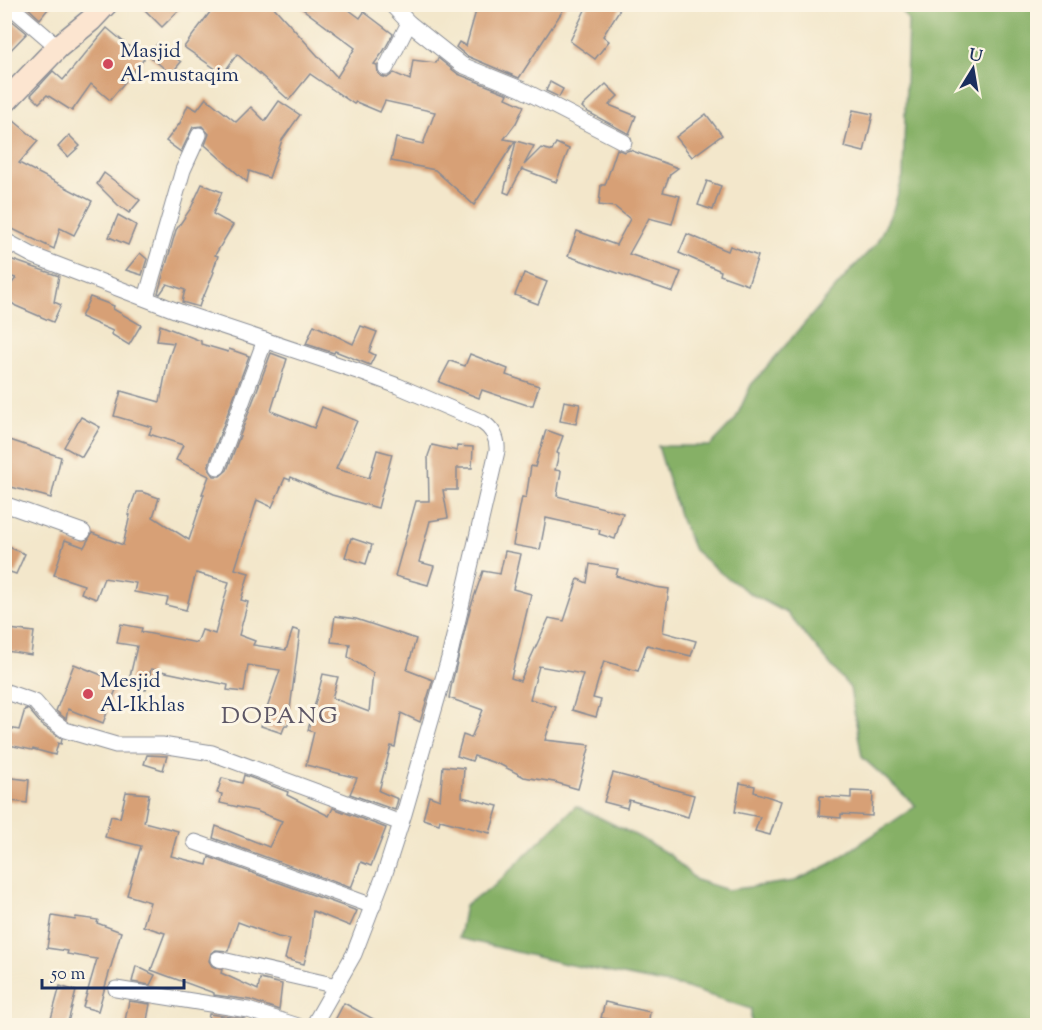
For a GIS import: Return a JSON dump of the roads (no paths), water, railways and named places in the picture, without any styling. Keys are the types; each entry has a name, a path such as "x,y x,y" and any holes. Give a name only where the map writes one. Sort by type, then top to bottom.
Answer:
{"street":[{"path":"8,4 58,47"},
{"path":"4,103 58,47 91,20 106,4"},
{"path":"391,4 409,23 462,65 521,88 624,142"},
{"path":"386,68 409,23"},
{"path":"146,298 183,170 199,135"},
{"path":"4,240 34,256 180,312 398,386 482,422 492,430 496,438 497,451 449,658 401,824 354,954 313,1026"},
{"path":"218,467 264,340"},
{"path":"4,504 83,532"},
{"path":"4,691 35,702 48,717 65,730 116,745 162,745 212,753 401,824"},
{"path":"195,842 373,906"},
{"path":"218,959 337,986"},
{"path":"116,989 248,1010 298,1026"}],"place":[{"name":"Masjid Al-mustaqim","path":"108,64"},
{"name":"Mesjid Al-Ikhlas","path":"88,694"}],"district":[{"name":"DOPANG","path":"280,717"}]}
